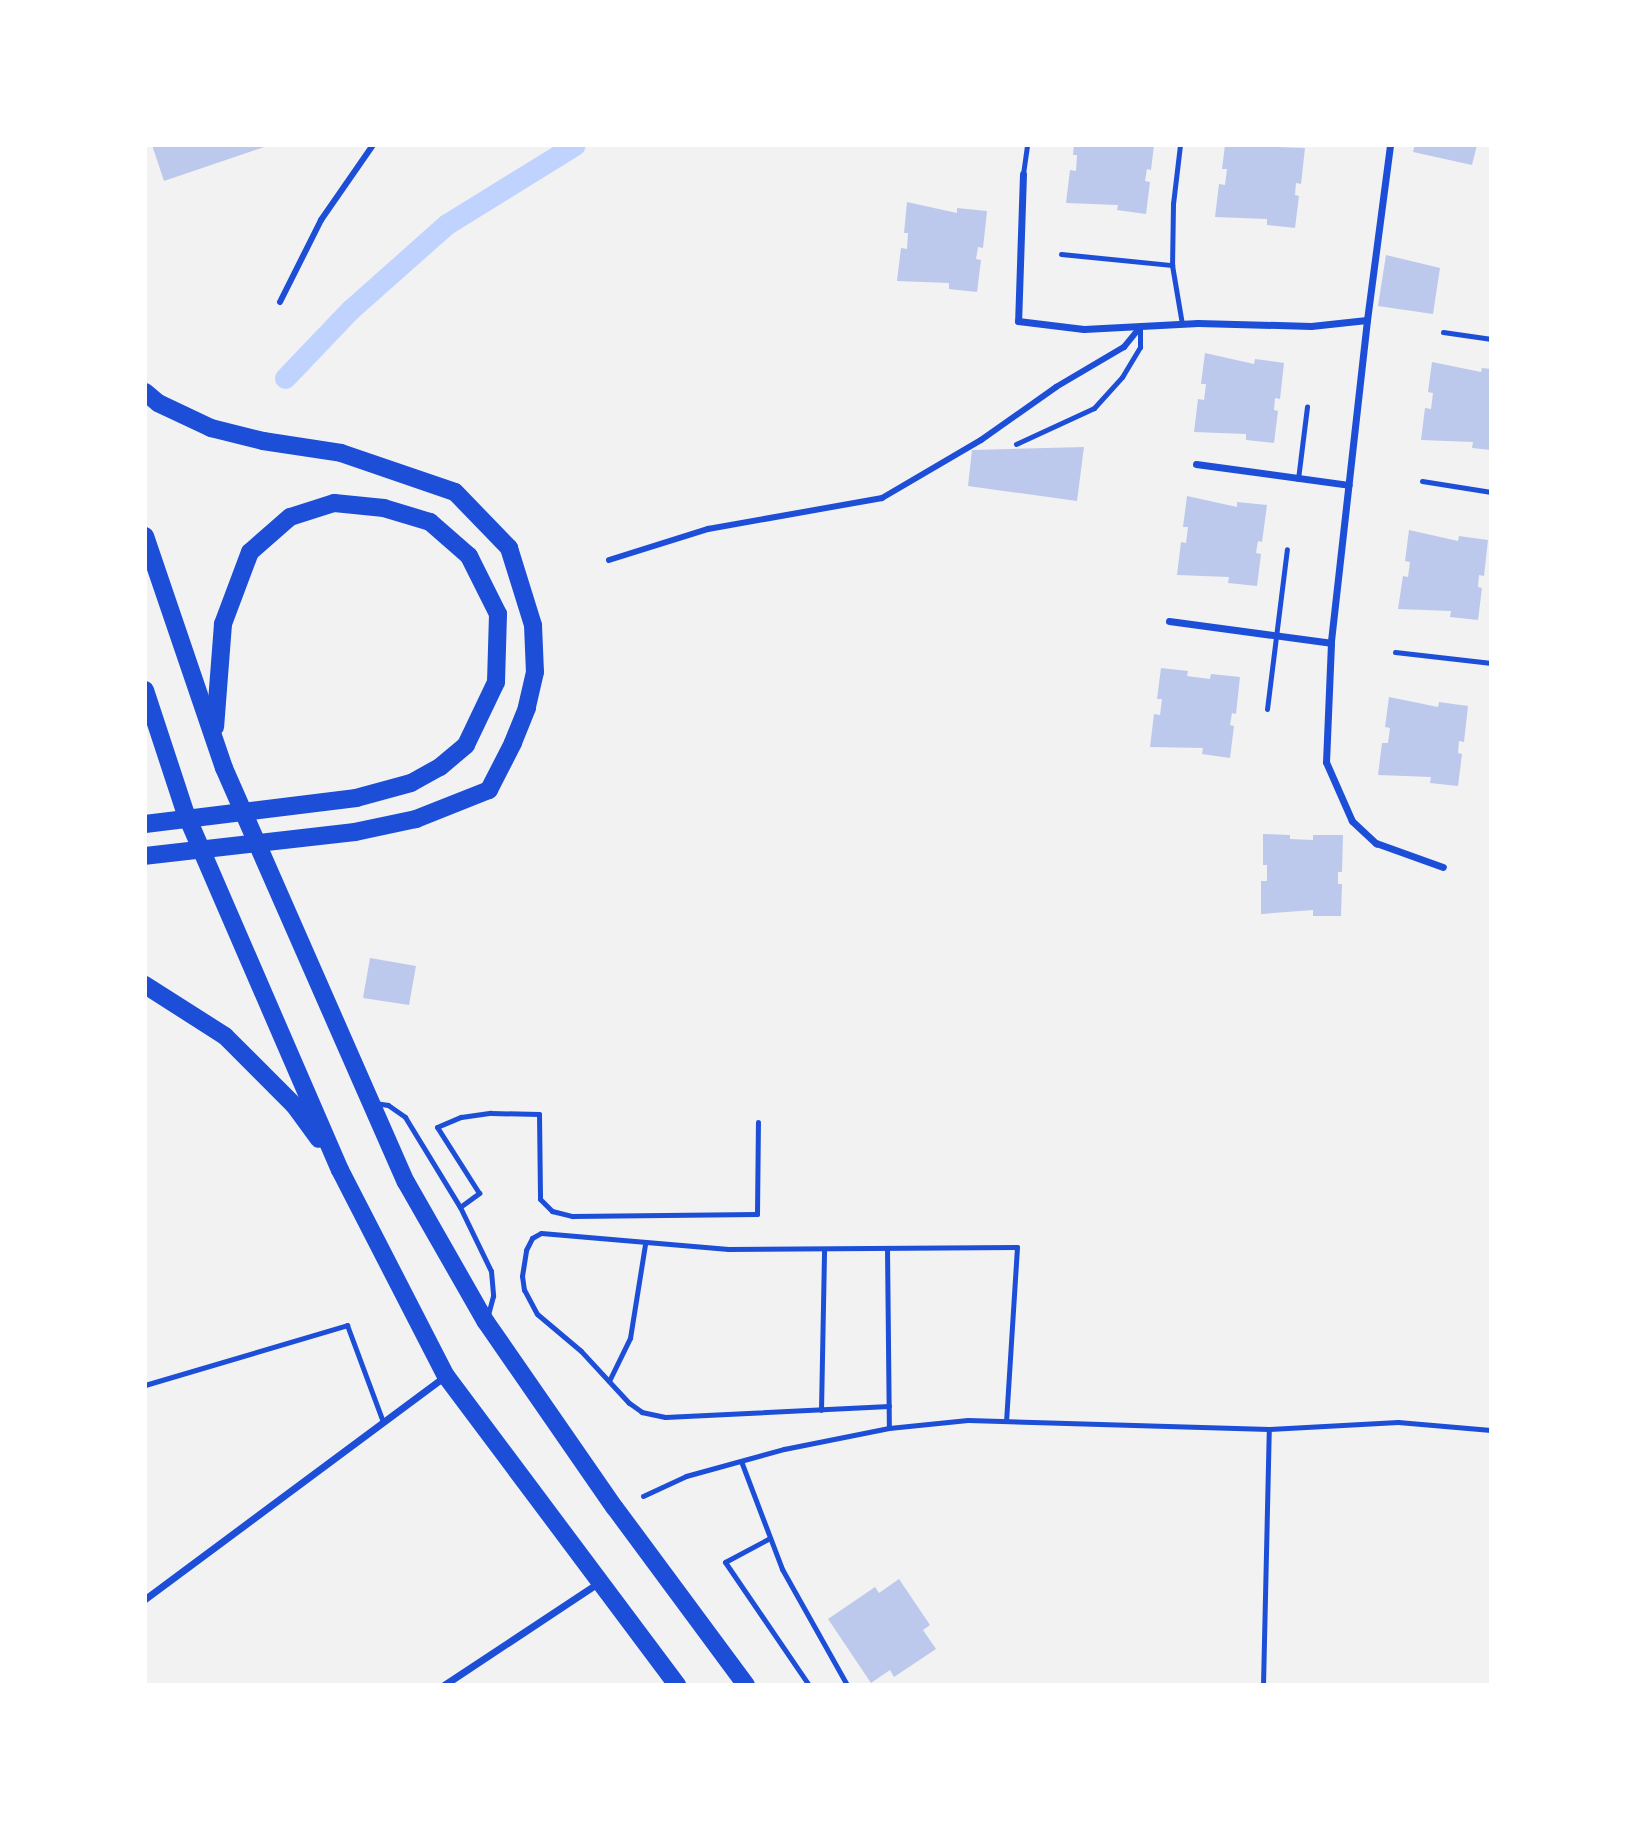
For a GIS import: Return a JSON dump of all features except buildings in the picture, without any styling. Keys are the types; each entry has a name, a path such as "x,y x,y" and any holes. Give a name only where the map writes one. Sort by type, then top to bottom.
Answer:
{"highway":[{"path":"145,392 158,402 211,428 263,441 341,453 455,492 509,548 533,625 535,672 527,708 489,790 416,819 355,832 151,855"},
{"path":"152,823 356,798 411,783 440,767 466,745 496,682 498,614 470,556 430,522 384,508 334,503 290,517 250,552 223,624 214,734"},
{"path":"145,536 224,768 406,1182 486,1322 615,1508 746,1685"},
{"path":"145,690 185,812 340,1170 446,1376 677,1685"},
{"path":"145,985 225,1036 295,1105 340,1170"}],"street":[{"path":"280,302 321,220 373,145"},
{"path":"1390,145 1367,320 1331,643 1326,762 1335,788 1352,821 1376,843 1443,867"},
{"path":"1023,174 1018,321 1084,329 1182,324 1311,326 1367,320"},
{"path":"609,560 708,528 882,498 981,440 1056,387 1124,347 1140,327"},
{"path":"1196,464 1349,485"},
{"path":"1169,621 1331,643"},
{"path":"145,1599 446,1376"},
{"path":"444,1685 601,1581"}],"lane":[{"path":"1023,174 1027,145"},
{"path":"1180,145 1173,204 1172,265 1182,324"},
{"path":"1061,254 1172,265"},
{"path":"1016,444 1094,408 1122,377 1140,347 1140,327"},
{"path":"1443,332 1491,339"},
{"path":"1298,479 1307,407"},
{"path":"1422,481 1491,492"},
{"path":"1267,709 1287,549"},
{"path":"1395,652 1491,663"},
{"path":"370,1103 388,1105 405,1117 460,1207 491,1271 492,1296 486,1322"},
{"path":"460,1207 479,1193 437,1126 469,1116 503,1113 539,1114 540,1199 552,1211 572,1216 757,1214 758,1122"},
{"path":"889,1406 653,1416 635,1408 581,1350 537,1314 529,1303 522,1276 526,1250 532,1238 541,1233 645,1244 824,1250 1017,1247 1006,1421"},
{"path":"609,1381 630,1338 645,1244"},
{"path":"887,1248 889,1429"},
{"path":"821,1410 824,1250"},
{"path":"145,1385 347,1325 383,1422"},
{"path":"643,1496 686,1476 784,1449 889,1429 968,1420 1269,1429 1398,1422 1491,1430"},
{"path":"1263,1685 1269,1429"},
{"path":"741,1461 782,1569 847,1685"},
{"path":"770,1538 725,1562 809,1685"}],"waterway":[{"path":"285,378 350,310 447,224 575,145"}]}
